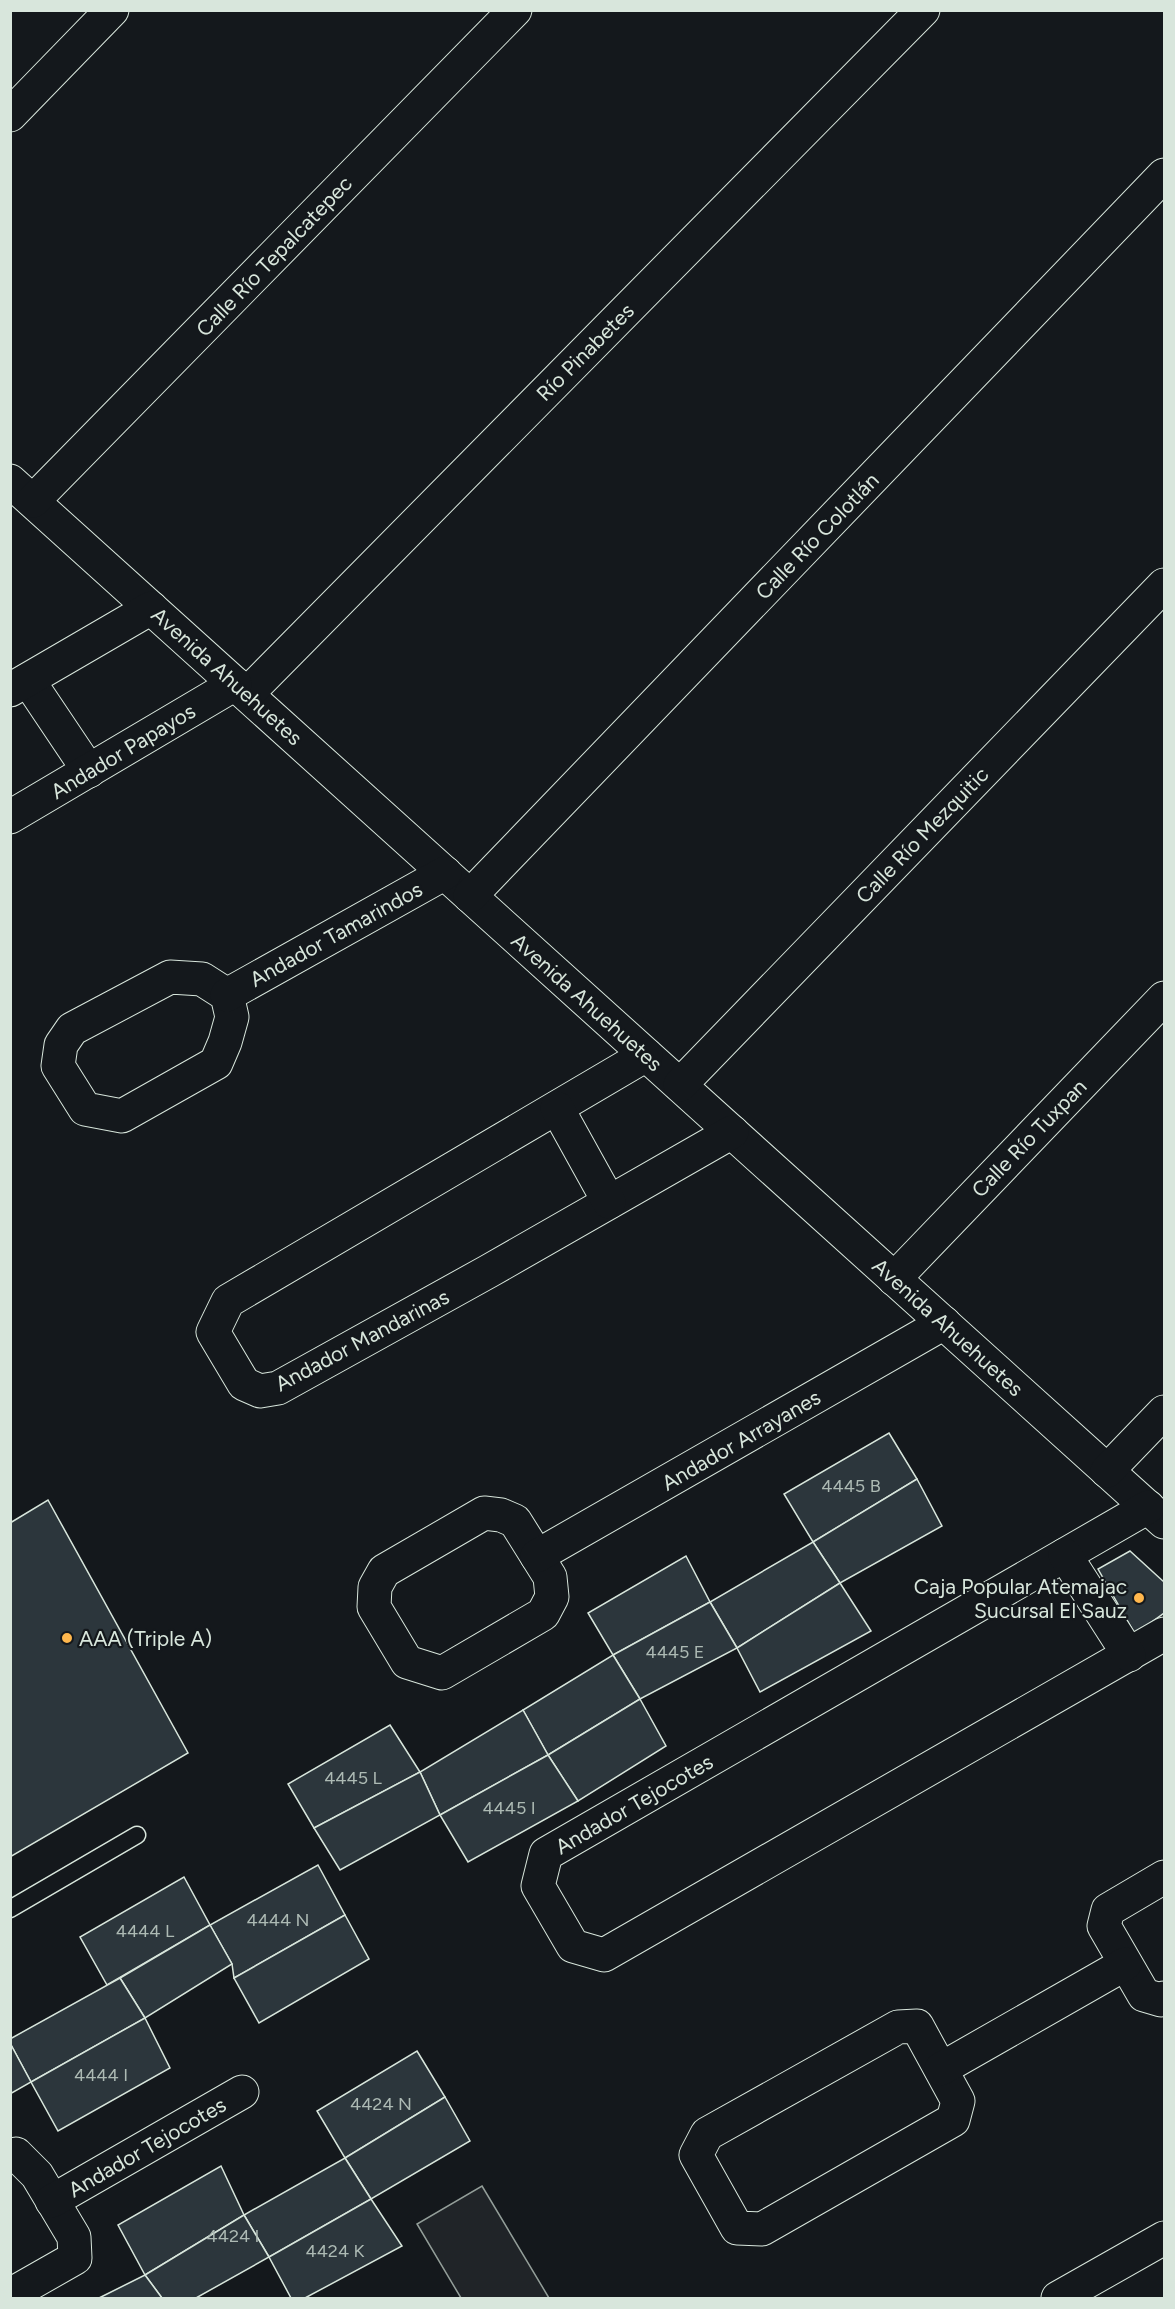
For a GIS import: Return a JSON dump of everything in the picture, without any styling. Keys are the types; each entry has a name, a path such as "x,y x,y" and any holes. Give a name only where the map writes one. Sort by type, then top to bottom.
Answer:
{"street":[{"path":"10,115 112,10"},
{"name":"Calle Río Tepalcatepec","path":"22,491 515,10"},
{"name":"Río Pinabetes","path":"241,689 923,10"},
{"name":"Calle Río Colotlán","path":"470,896 1164,175"},
{"name":"Avenida Ahuehuetes","path":"22,491 1156,1515"},
{"name":"Calle Río Mezquitic","path":"680,1085 1164,585"},
{"path":"89,771 19,685 151,608"},
{"name":"Andador Papayos","path":"10,817 89,771 241,689"},
{"name":"Andador Tamarindos","path":"227,994 445,873"},
{"name":"Andador Tamarindos","path":"170,976 202,979 227,994 232,1017 216,1063 122,1116 85,1109 58,1066 61,1045 72,1029 170,976"},
{"name":"Calle Río Tuxpan","path":"894,1278 1164,998"},
{"name":"Andador Mandarinas","path":"646,1055 228,1301 213,1332 244,1384 260,1391 278,1388 732,1132"},
{"path":"557,1108 609,1202"},
{"name":"Andador Arrayanes","path":"537,1557 944,1323"},
{"path":"1107,1471 1164,1412"},
{"path":"484,1513 501,1515 515,1521 537,1557 550,1577 552,1597 543,1614 442,1673 407,1662 374,1607 375,1587 384,1571 484,1513"},
{"name":"Andador Tejocotes","path":"1156,1515 1065,1555 546,1854 538,1887 573,1946 604,1955 1164,1634"},
{"path":"1065,1555 1129,1655"},
{"path":"1164,1877 1108,1910 1104,1926 1143,1995 1161,2000 1164,1998"},
{"path":"941,2069 1125,1964"},
{"path":"898,2026 917,2026 941,2069 958,2101 953,2120 762,2229 737,2228 696,2155 707,2134 898,2026"},
{"name":"Andador Tejocotes","path":"52,2201 242,2092"},
{"name":"Andador Tejocotes","path":"10,2157 16,2154 37,2175 74,2237 75,2258 10,2295"},
{"path":"1058,2298 1164,2238"}],"lane":[{"path":"10,1909 137,1835"}],"shaded area":[{"path":"482,2186 549,2298 461,2298 417,2224"}],"building":[{"path":"889,1433 917,1479 813,1542 784,1494"},
{"path":"917,1479 942,1526 840,1583 813,1542"},
{"name":"AAA (Triple A)","path":"48,1500 188,1753 10,1857 10,1523"},
{"path":"813,1542 840,1583 737,1648 710,1602"},
{"name":"Caja Popular Atemajac Sucursal El Sauz","path":"1130,1551 1164,1582 1164,1613 1135,1634 1098,1569"},
{"path":"686,1556 710,1602 613,1655 588,1613"},
{"path":"840,1583 871,1631 760,1692 737,1648"},
{"path":"710,1602 737,1648 640,1699 613,1655"},
{"path":"613,1655 640,1699 548,1755 523,1710"},
{"path":"640,1699 666,1746 578,1801 548,1755"},
{"path":"523,1710 548,1755 440,1815 420,1772"},
{"path":"390,1725 420,1772 314,1828 288,1784"},
{"path":"548,1755 578,1801 468,1862 440,1815"},
{"path":"420,1772 440,1815 340,1870 314,1828"},
{"path":"318,1865 345,1915 234,1978 232,1964 210,1925"},
{"path":"184,1877 210,1925 107,1985 80,1937"},
{"path":"345,1915 369,1959 259,2023 234,1978"},
{"path":"210,1925 232,1964 145,2018 120,1978"},
{"path":"120,1978 145,2018 31,2082 10,2039"},
{"path":"145,2018 170,2068 58,2131 31,2082"},
{"path":"10,2043 31,2082 10,2094"},
{"path":"417,2051 445,2097 345,2158 317,2111"},
{"path":"445,2097 470,2141 371,2199 345,2158"},
{"path":"345,2158 371,2199 269,2257 244,2215"},
{"path":"221,2166 244,2215 145,2275 118,2225"},
{"path":"371,2199 402,2246 305,2298 291,2298 269,2257"},
{"path":"244,2215 269,2257 196,2298 162,2298 145,2275"},
{"path":"145,2275 162,2298 99,2298"}],"place":[{"name":"Caja Popular Atemajac Sucursal El Sauz","path":"1139,1598"},
{"name":"AAA (Triple A)","path":"67,1638"}]}
